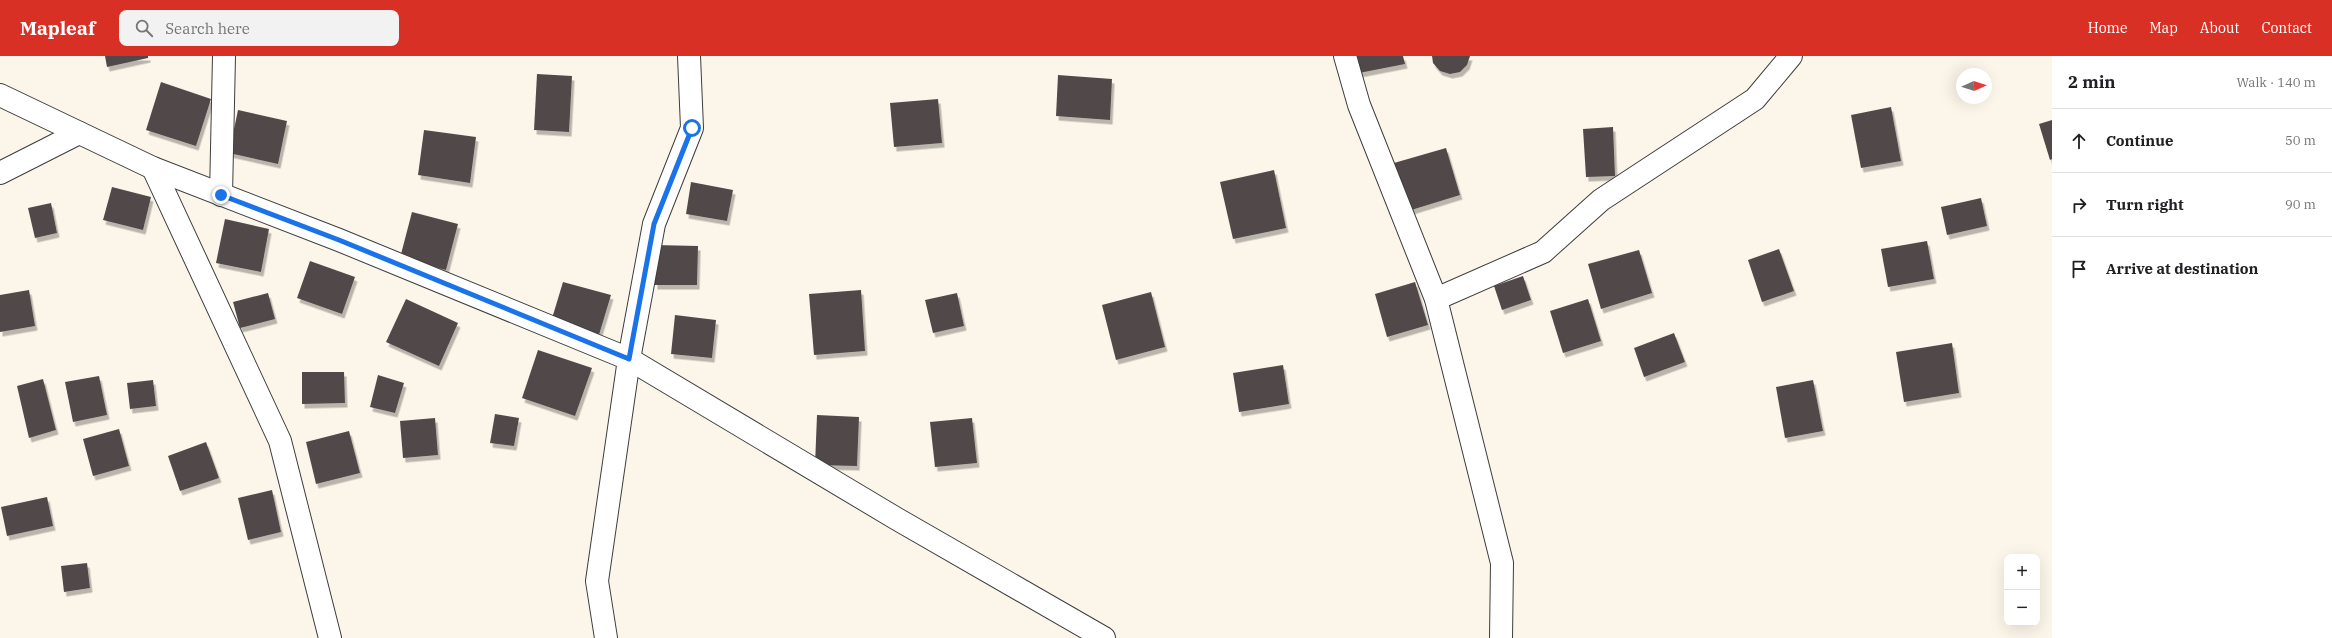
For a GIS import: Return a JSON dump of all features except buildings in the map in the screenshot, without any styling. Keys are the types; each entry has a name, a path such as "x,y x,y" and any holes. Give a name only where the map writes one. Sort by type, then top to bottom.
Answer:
{"street":[{"path":"221,195 224,56"},
{"path":"606,638 597,581 629,359 654,224 692,128 689,56"},
{"path":"1345,56 1359,105 1436,299 1502,563 1501,638"},
{"path":"1436,299 1543,252 1601,200 1755,99 1791,56"},
{"path":"0,95 153,168 339,240 629,359 897,519 1104,638"},
{"path":"0,173 79,133"},
{"path":"153,168 280,441 330,638"}],"route":[{"path":"221,195 339,240 629,359 654,224 692,128"}]}
